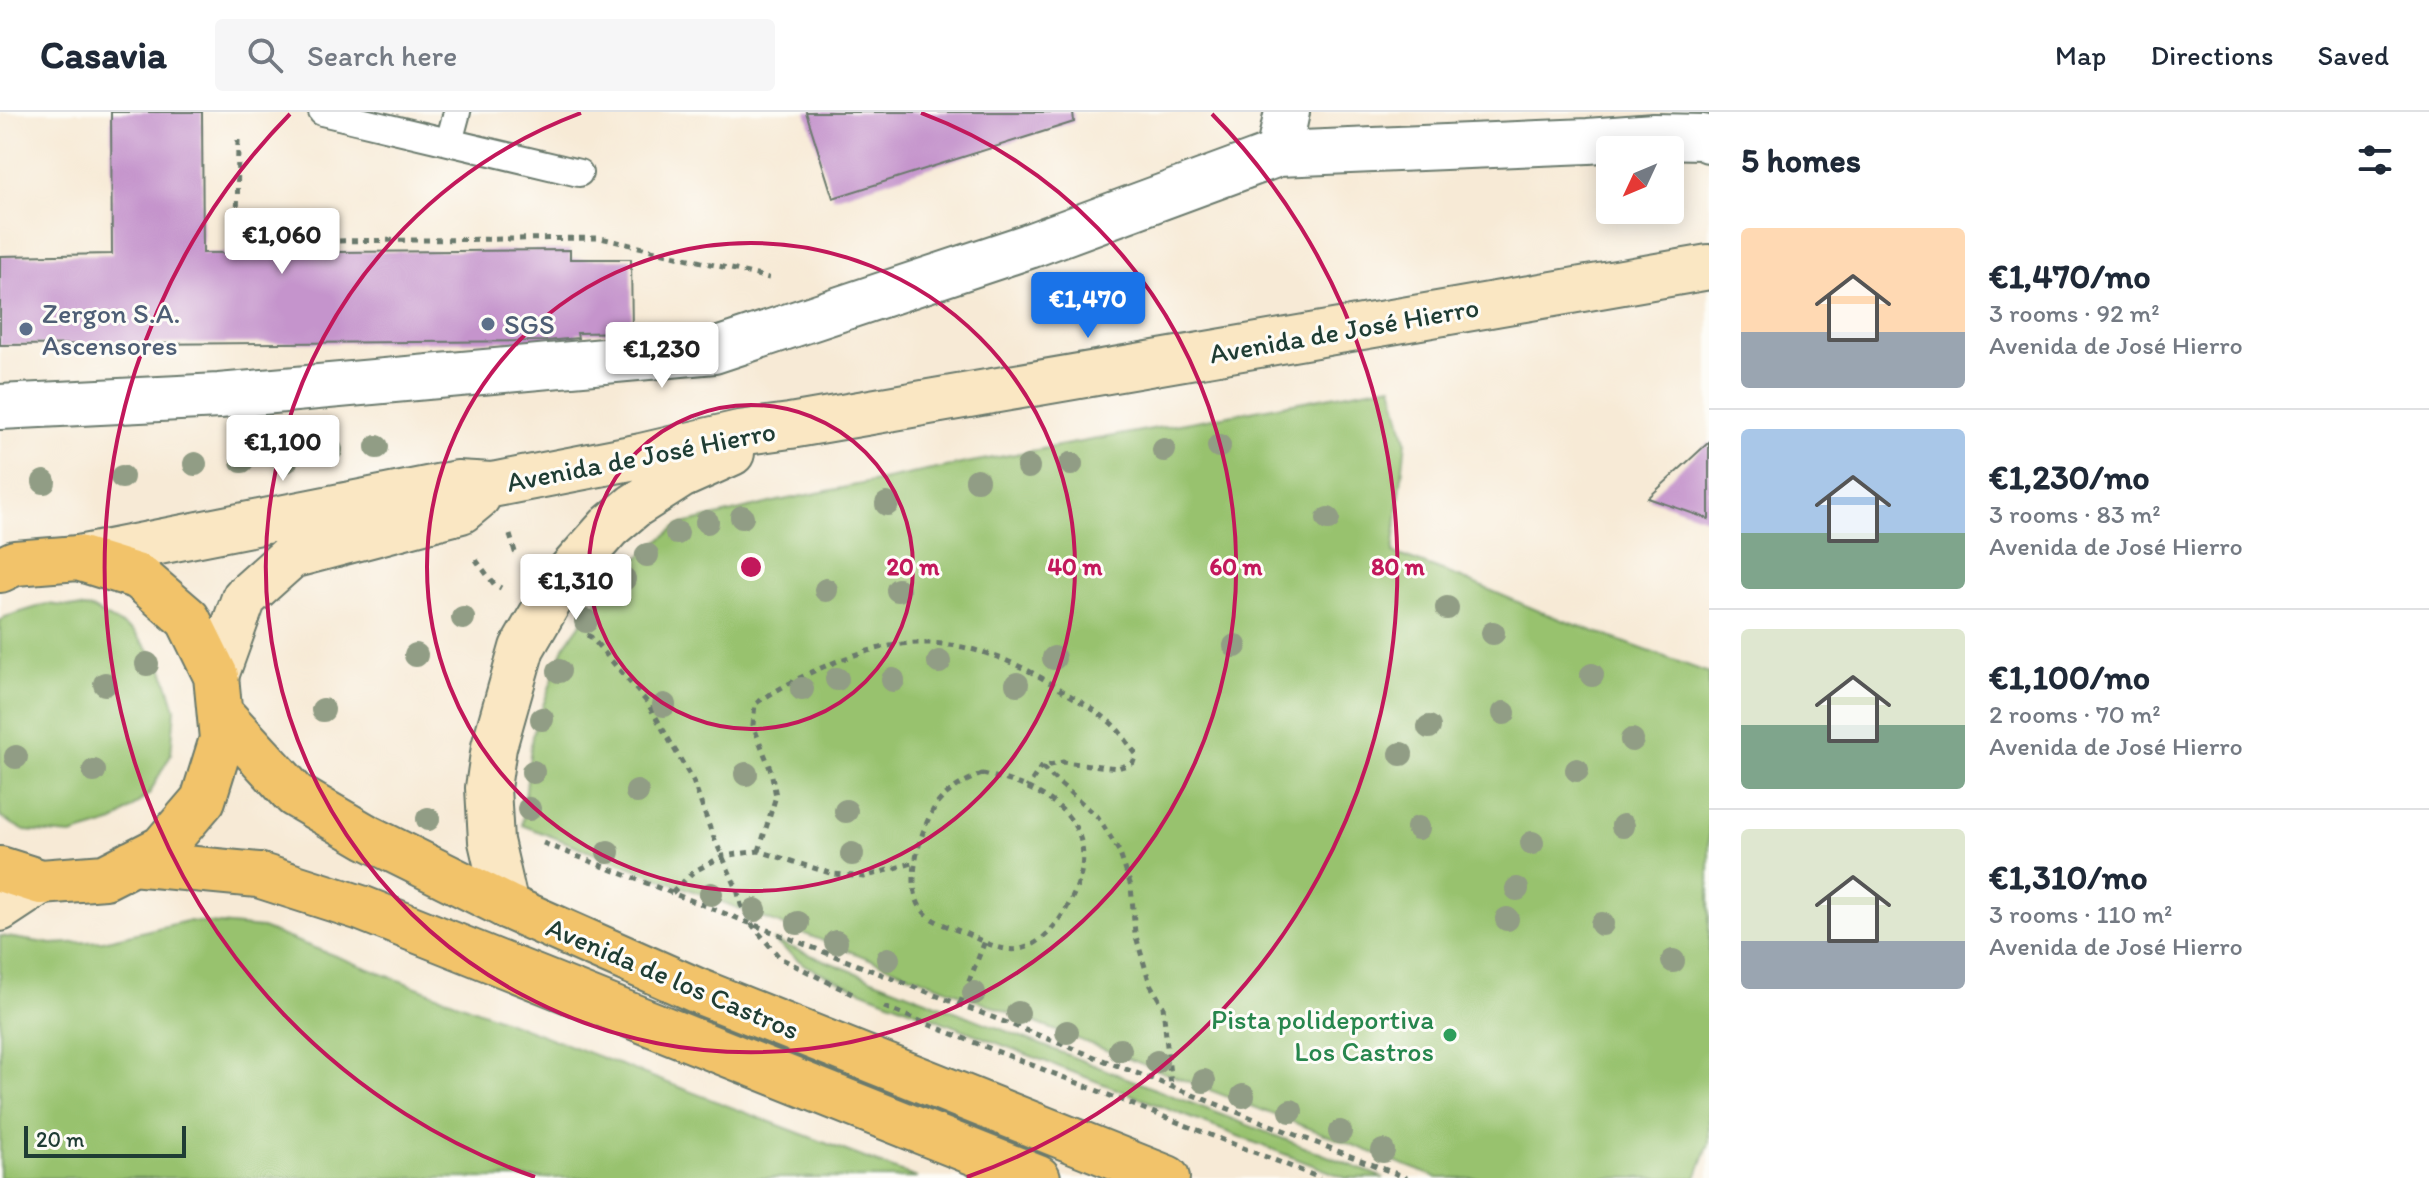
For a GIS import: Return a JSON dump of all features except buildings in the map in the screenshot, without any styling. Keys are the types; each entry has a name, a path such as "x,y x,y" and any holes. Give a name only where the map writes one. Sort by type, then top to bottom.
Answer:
{"main road":[{"name":"Avenida de José Hierro","path":"218,694 244,598 291,556 477,498 739,433 1709,267"},
{"name":"Avenida de José Hierro","path":"506,906 491,841 488,788 494,747 522,648 541,613 561,581 601,536 634,506 681,476 790,426"},
{"name":"Avenida de José Hierro","path":"78,558 457,483 477,498"},
{"path":"0,570 15,563 78,558 139,577 188,619 218,694 222,739 203,800 162,848 105,877 41,882 0,869"},
{"name":"Avenida de los Castros","path":"218,694 295,795 367,837 506,906 698,991 1167,1178"},
{"name":"Avenida de los Castros","path":"132,863 258,875 361,908 1038,1178"},
{"path":"0,909 41,882"}],"street":[{"path":"1278,154 1287,112"},
{"path":"0,407 219,396 714,351 1029,246 1278,154 1588,141 1654,124 1709,140"}],"lane":[{"path":"322,112 579,173"},
{"path":"449,142 457,112"}],"path":[{"path":"238,140 237,242 601,238 775,280"},
{"path":"477,498 471,554 494,584 541,613 591,637 647,702 693,781 741,905 753,926 780,958 853,995"},
{"path":"759,851 776,796 771,771 753,725 755,704 816,669 878,649 918,643 954,645 991,655 1036,673 1116,728 1136,754 1133,763 1118,768 1063,762 1041,767 1027,788"},
{"path":"1041,767 1098,817 1119,851 1131,886 1135,933 1150,984 1163,1006 1171,1086"},
{"path":"982,774 1001,777 1027,788 1060,807 1074,823 1080,837 1084,857 1073,897 1058,923 1041,938 1020,949 1003,948 934,921 921,908 914,891 916,862 927,823 938,803 958,785 982,774"},
{"path":"490,823 1407,1178"},
{"path":"671,893 693,872 723,856 759,851 833,874 864,877 916,862"},
{"path":"960,1004 985,941"},
{"path":"881,1005 1320,1178"}],"green space":[{"path":"1392,385 1406,441 1393,553 1546,614 1709,673 1709,1143 1696,1178 1438,1178 522,825 532,736 564,647 600,597 638,558 679,525 778,501 966,463"},
{"path":"47,604 93,609 133,631 162,666 175,709 171,754 149,794 114,822 71,835 25,831 0,817 0,621"},
{"path":"187,921 262,928 917,1178 0,1178 0,936 52,944 103,941"},
{"path":"772,940 1384,1178 1346,1178 858,989 806,966"}],"place":[{"name":"SGS","path":"488,324"},
{"name":"Zergon S.A. Ascensores","path":"26,329"},
{"name":"Pista polideportiva Los Castros","path":"1450,1035"}]}
